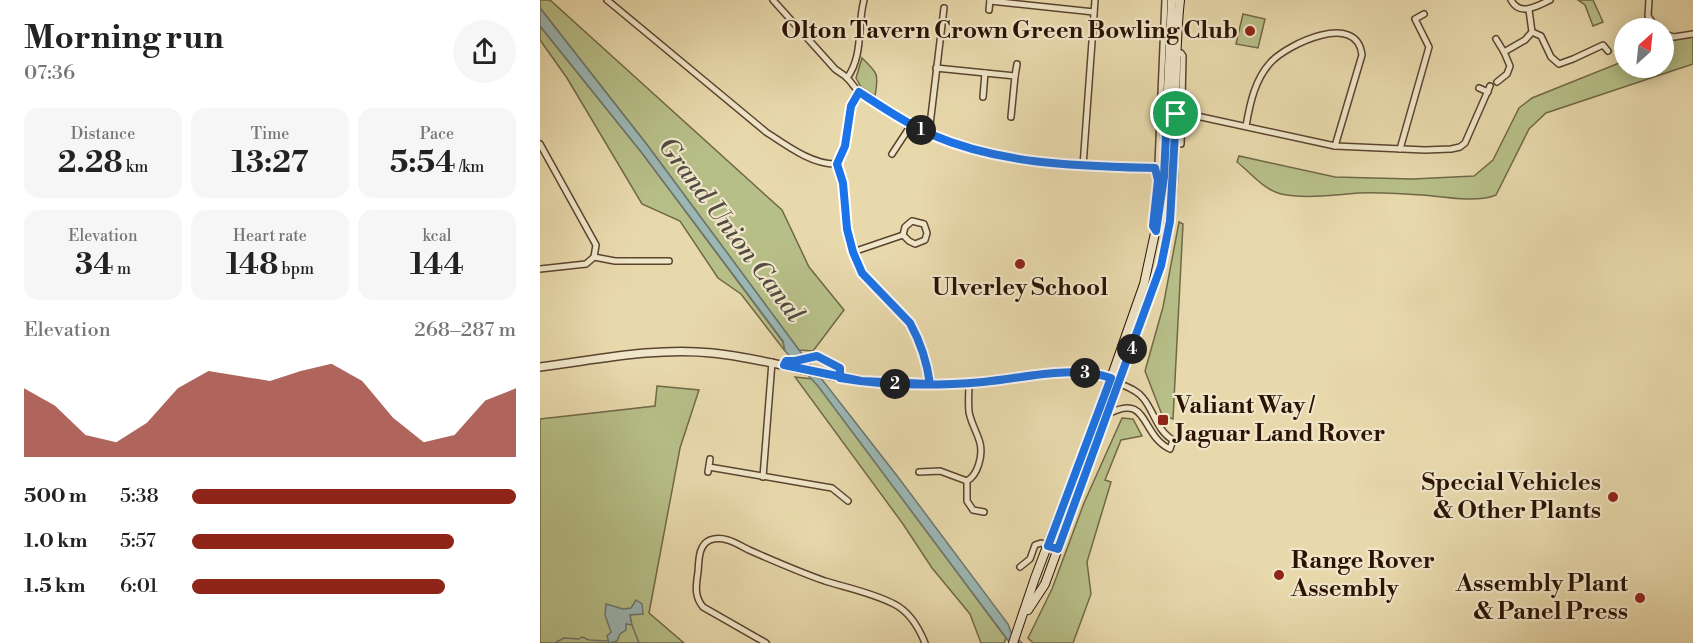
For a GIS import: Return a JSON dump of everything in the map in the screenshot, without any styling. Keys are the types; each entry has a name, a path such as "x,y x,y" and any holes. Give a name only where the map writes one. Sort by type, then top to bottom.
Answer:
{"main road":[{"path":"1022,620 1045,584 1058,549 1107,414 1144,284 1156,231 1175,114 1172,0"},
{"path":"1013,643 1048,546 1154,290 1161,266 1170,221 1180,0"}],"street":[{"path":"607,0 766,132 811,158 837,164"},
{"path":"773,0 835,69 847,78 859,92 911,125 929,133 953,143 1004,156 1040,162 1155,168"},
{"path":"847,78 855,63 864,0"},
{"path":"1083,166 1095,0"},
{"path":"1156,231 1153,226 1158,180 1155,168 1158,164 1166,0"},
{"path":"1511,0 1513,5 1529,10 1550,0"},
{"path":"1649,0 1649,18"},
{"path":"989,10 990,1 1094,12"},
{"path":"929,133 944,8"},
{"path":"1504,52 1525,40 1532,32 1529,10"},
{"path":"1400,150 1429,48 1414,19 1424,14"},
{"path":"1532,32 1541,36 1551,57 1559,64 1573,59 1602,42 1608,51"},
{"path":"1246,126 1254,91 1271,62 1287,49 1303,41 1332,33 1344,34 1355,39 1361,48 1362,55 1335,146"},
{"path":"1674,37 1693,34"},
{"path":"1496,39 1510,66 1507,74 1497,82"},
{"path":"1011,117 1017,64"},
{"path":"936,68 1015,76"},
{"path":"983,97 985,73"},
{"path":"1181,144 1175,114 1246,126 1335,146 1400,150 1460,147 1465,143 1489,89 1479,88"},
{"path":"859,92 851,106 845,146 837,164 841,175 843,206 853,252 868,280 910,323 924,354 930,384"},
{"path":"892,154 911,125"},
{"path":"540,144 596,245 594,256 586,264 540,269"},
{"path":"912,221 924,225 927,233 925,240 915,244 903,235 905,227 912,221"},
{"path":"853,252 903,235"},
{"path":"594,256 615,261 669,261"},
{"path":"540,367 658,352 685,351 739,356 840,378 877,383 969,383 1077,372 1098,374 1141,395 1158,425 1173,440 1170,449 1161,445 1154,438 1138,412 1130,407 1120,407 1107,414"},
{"path":"784,365 786,361 795,361 815,355 840,368 840,378"},
{"path":"763,477 772,362"},
{"path":"920,472 940,471 967,481 973,478 977,471 981,446 969,412 969,383"},
{"path":"710,459 708,469 832,488 848,501"},
{"path":"928,472 928,480"},
{"path":"967,481 968,506 973,510 982,511 978,518"},
{"path":"766,643 703,607 698,601 695,593 700,551 704,544 721,538 816,577 896,605 919,628 925,643"},
{"path":"1020,567 1030,560 1035,545 1041,543 1058,549"}],"green space":[{"path":"540,0 550,0 782,210 809,267 844,310 813,351 799,350 648,146 540,8"},
{"path":"1578,0 1593,0 1603,22 1593,26 1585,5"},
{"name":"Olton Tavern Crown Green Bowling Club","path":"1243,14 1265,19 1258,48 1236,44"},
{"path":"540,26 642,153 783,342 785,351 741,294 718,278 680,221 642,204 567,78 540,40"},
{"path":"1693,37 1693,64 1674,70 1674,39"},
{"path":"862,58 876,74 875,96 861,87 856,78"},
{"path":"1614,65 1614,78 1651,78 1546,113 1529,129 1496,195 1490,197 1465,199 1378,193 1320,196 1281,194 1258,181 1237,162 1239,156 1335,177 1413,179 1474,176 1493,160 1519,108 1532,98"},
{"path":"1179,222 1183,224 1173,419 1162,415 1145,371 1163,307"},
{"path":"795,377 813,379 1006,638 1004,643 981,643 970,614 932,568 903,524"},
{"path":"657,386 699,390 680,448 649,613 684,643 540,643 540,419 655,406"},
{"path":"1122,418 1133,419 1142,436 1121,440 1105,480 1111,482 1087,562 1091,594 1073,643 1033,643 1028,638 1052,589 1084,503"}],"water":[{"path":"540,8 648,146 799,350 1008,624 1011,632 1022,643 1010,643 818,386 785,351 783,341 642,153 540,26"},
{"path":"636,600 642,604 643,614 630,615 632,625 626,624 626,630 620,634 617,641 609,643 607,636 611,632 605,615 606,604 623,609 631,608"}],"waterway":[{"path":"632,625 639,643"},
{"path":"555,643 564,638 579,639 582,637 589,640 607,641"}],"place":[{"name":"Olton Tavern Crown Green Bowling Club","path":"1250,31"},
{"name":"Ulverley School","path":"1020,264"},
{"name":"Valiant Way / Jaguar Land Rover","path":"1163,420"},
{"name":"Special Vehicles & Other Plants","path":"1613,497"},
{"name":"Range Rover Assembly","path":"1279,575"},
{"name":"Assembly Plant & Panel Press","path":"1640,598"}],"route":[{"path":"1176,114 1167,113 1164,177 1156,231 1153,228 1158,180 1155,168 1040,162 1004,156 953,143 911,125 859,92 851,106 844,140 845,146 837,164 843,183 843,206 847,229 862,273 910,323 916,333 924,354 930,384 861,381 840,378 784,365 786,361 795,361 815,355 840,368 840,378 861,381 877,383 900,384 930,384 985,382 1077,372 1111,378 1048,546 1058,549 1161,266 1170,221 1176,114"}],"water label":[{"name":"Grand Union Canal","path":"731,230"}]}
